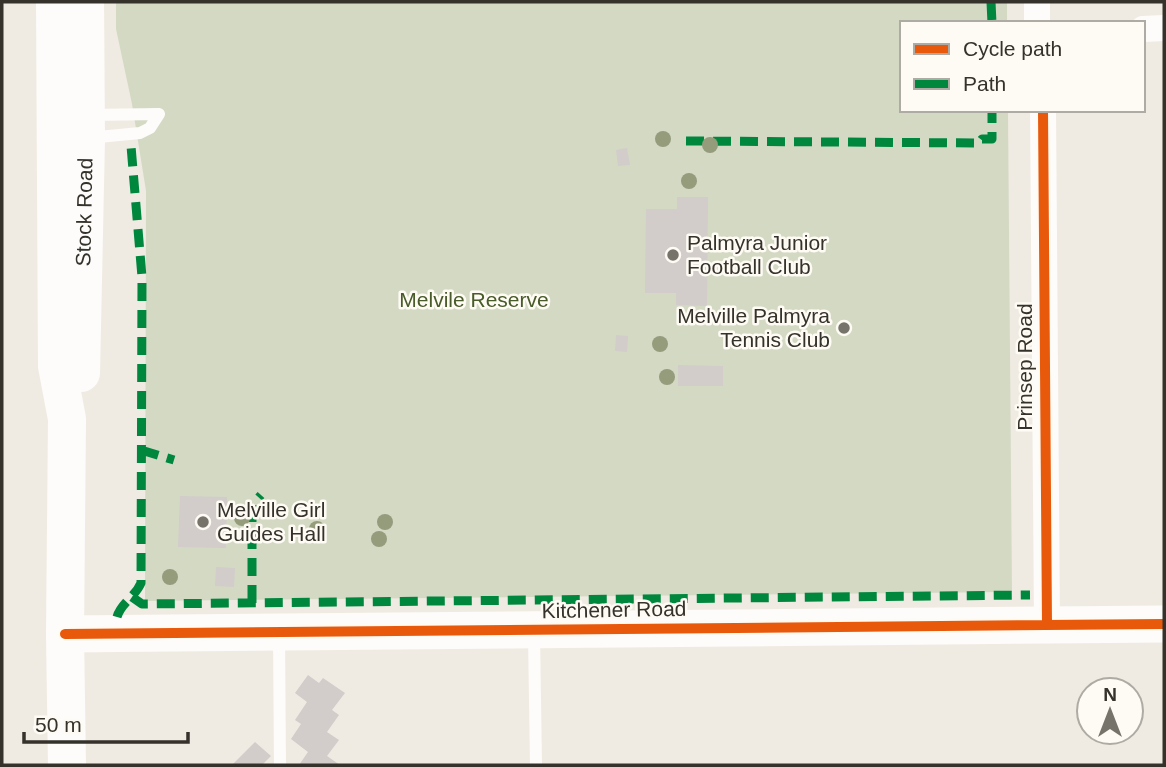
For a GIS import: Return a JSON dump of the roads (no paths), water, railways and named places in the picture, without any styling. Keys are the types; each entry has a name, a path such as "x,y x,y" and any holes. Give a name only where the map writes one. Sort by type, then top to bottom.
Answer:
{"main road":[{"name":"Stock Road","path":"55,2 70,127 82,370 68,419 65,634 67,765"},
{"name":"Stock Road","path":"70,127 85,2"}],"street":[{"path":"1037,2 1037,21"},
{"path":"1145,29 1164,29"},
{"name":"Prinsep Road","path":"1043,112 1047,624"},
{"name":"Kitchener Road","path":"65,634 1164,624"}],"lane":[{"path":"159,114 150,128 140,133 70,127 159,114"},
{"path":"534,631 536,765"},
{"path":"279,632 280,765"}],"place":[{"name":"Palmyra Junior Football Club","path":"673,255"},
{"name":"Melville Palmyra Tennis Club","path":"844,328"},
{"name":"Melville Girl Guides Hall","path":"203,522"}],"park label":[{"name":"Melvile Reserve","path":"474,300"}]}
